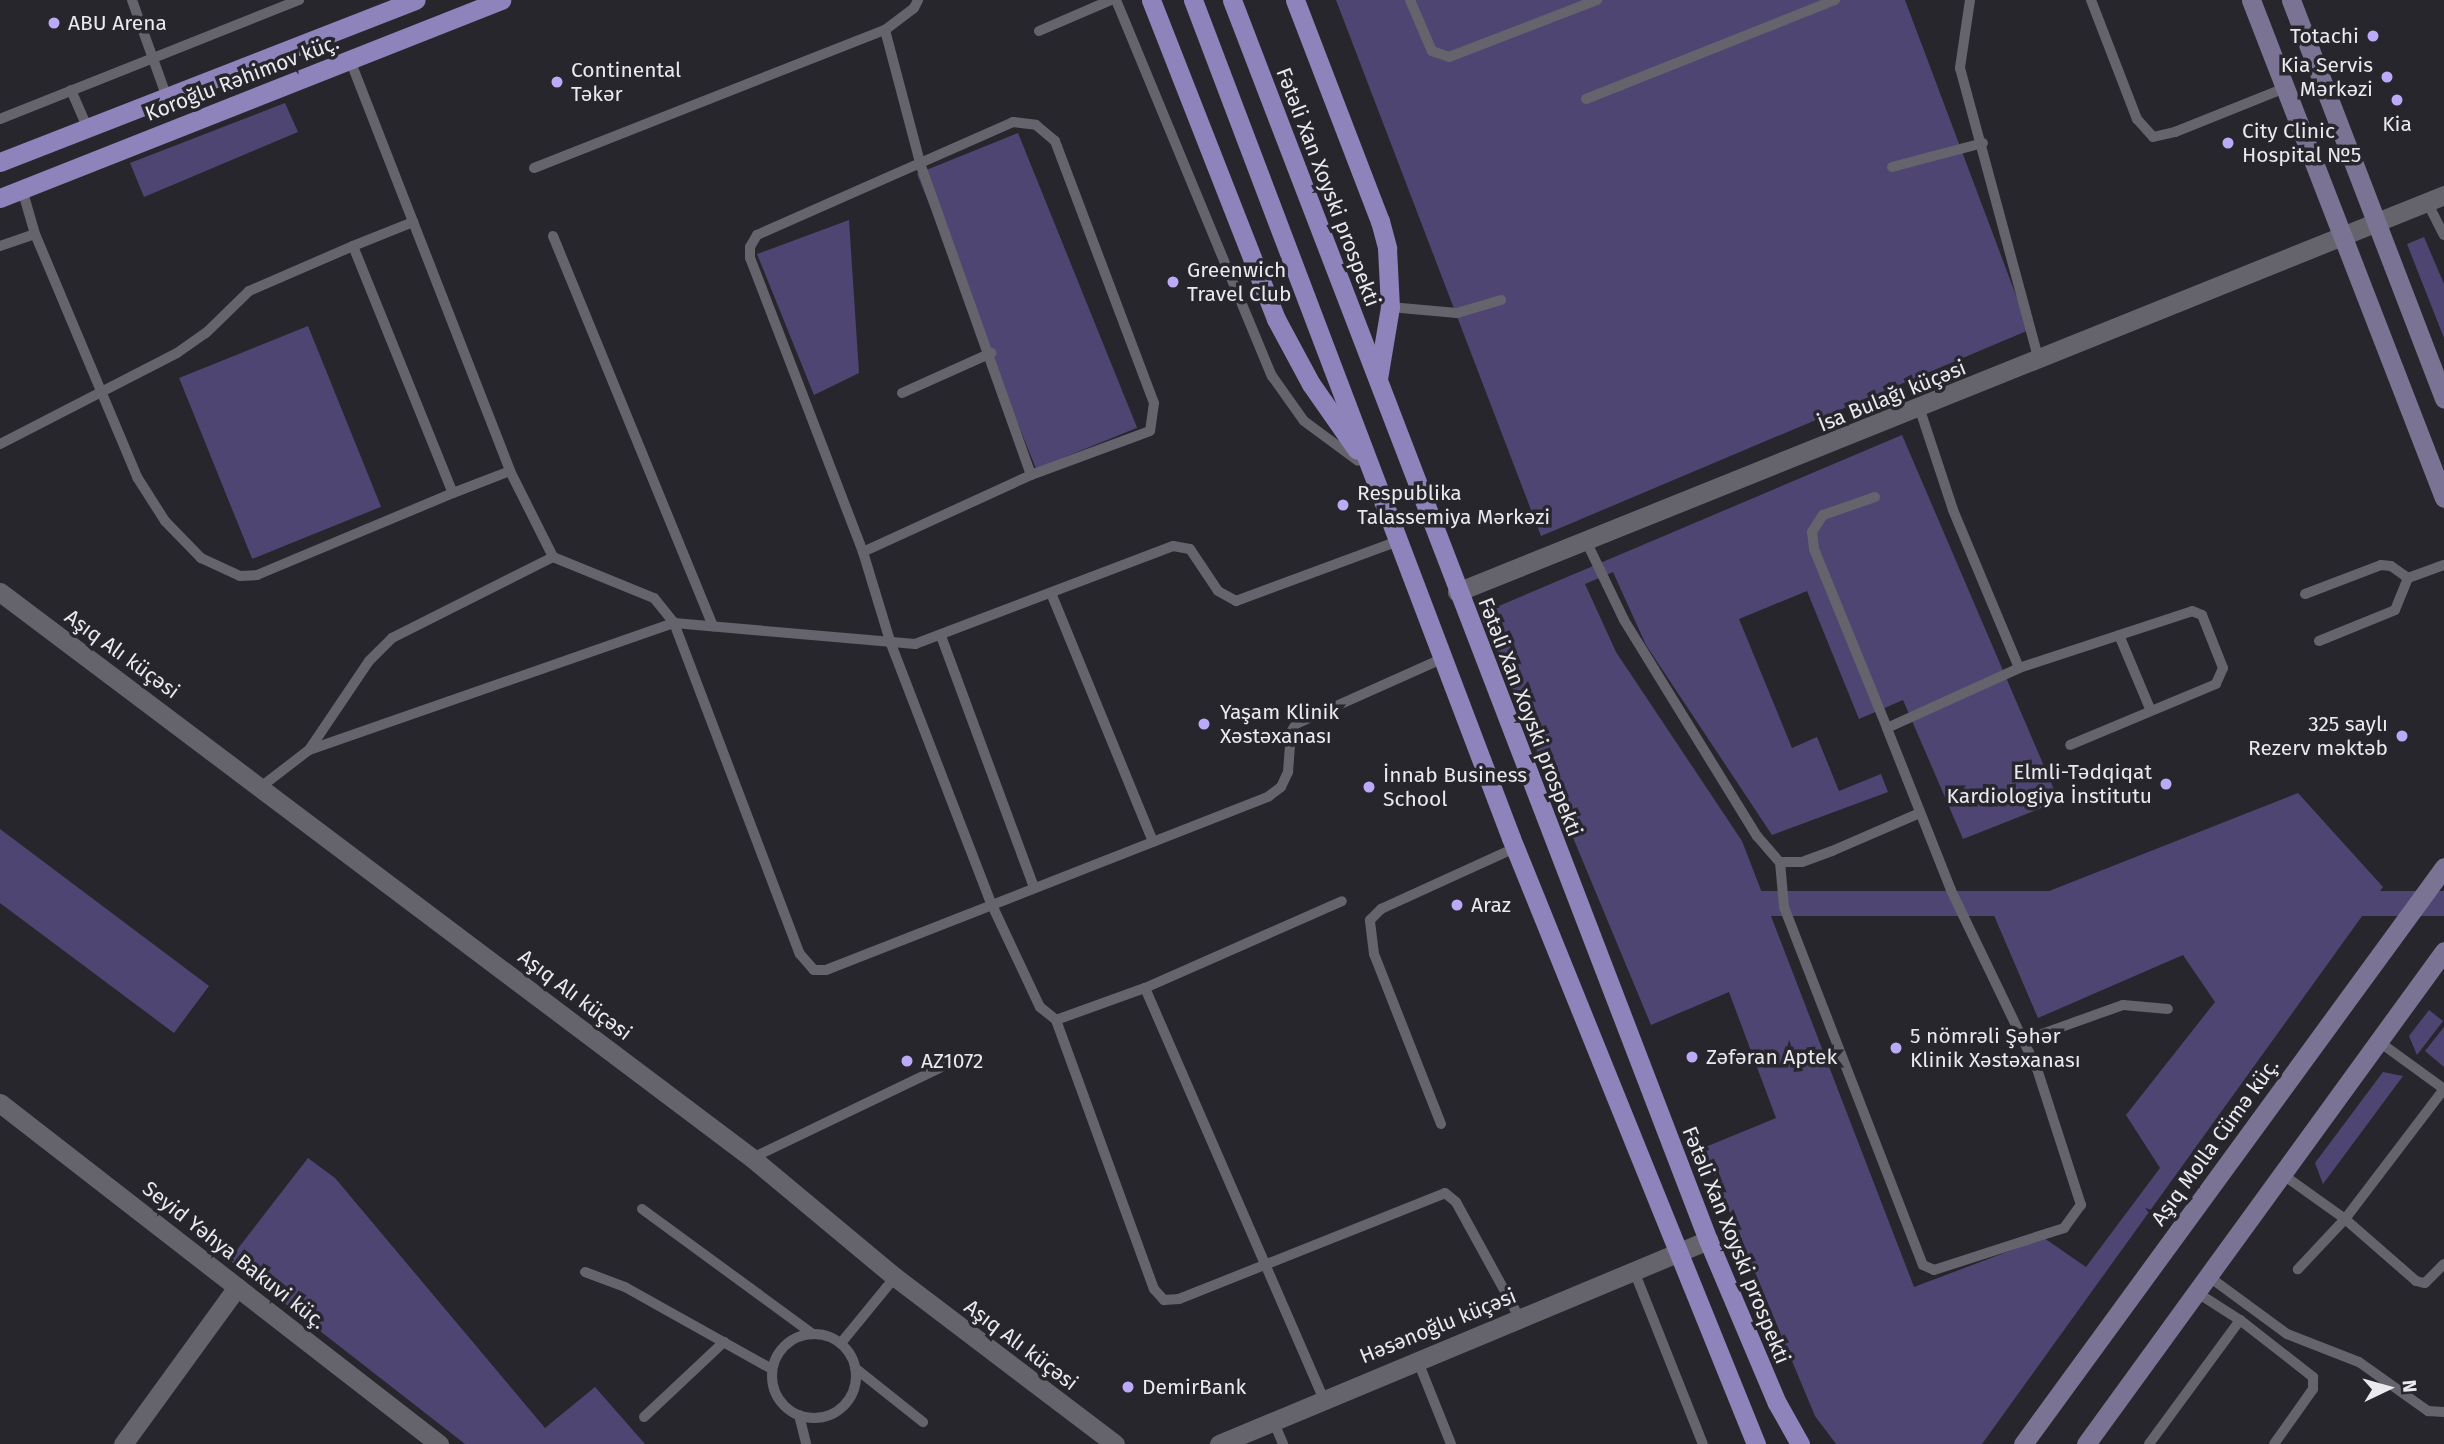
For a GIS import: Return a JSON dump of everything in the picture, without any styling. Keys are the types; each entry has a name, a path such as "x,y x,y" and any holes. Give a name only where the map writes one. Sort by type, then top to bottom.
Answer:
{"main road":[{"name":"Koroğlu Rəhimov küç.","path":"0,162 416,0"},
{"name":"Koroğlu Rəhimov küç.","path":"0,198 501,0"},
{"path":"1151,0 1276,318 1311,384 1372,471"},
{"path":"1193,0 1441,659 1676,1253 1756,1444"},
{"name":"Fətəli Xan Xoyski prospekti","path":"1232,0 1457,592 1708,1240 1777,1403 1800,1444"},
{"path":"1295,0 1380,221 1390,272 1390,307 1378,380"},
{"path":"2251,0 2444,498"},
{"path":"2291,0 2444,399"},
{"name":"Aşıq Molla Cümə küç.","path":"2023,1444 2444,867"},
{"path":"2086,1444 2444,951"}],"street":[{"path":"2376,223 2436,199"},
{"name":"İsa Bulağı küçəsi","path":"1457,592 1920,410 2376,223"},
{"name":"Aşıq Alı küçəsi","path":"1,596 262,786 752,1158 895,1277 1115,1444"},
{"name":"Seyid Yəhya Bakuvi küç.","path":"0,1103 439,1444"},
{"name":"Həsənoğlu küçəsi","path":"1219,1444 1272,1418 1708,1240"},
{"path":"122,1444 237,1287"}],"lane":[{"path":"132,0 167,98"},
{"path":"0,118 299,0"},
{"path":"534,168 885,30 914,8 918,0"},
{"path":"1039,31 1114,0 1272,376 1304,421 1372,471"},
{"path":"1410,0 1432,51 1449,57 1597,0"},
{"path":"1586,99 1835,0"},
{"path":"1970,0 1960,68 1983,142 2039,361"},
{"path":"2091,0 2137,119 2153,137 2175,132 2285,88"},
{"path":"885,30 920,166 991,353 1031,475"},
{"path":"350,60 510,471 553,557 654,598 674,623 800,954 814,970 826,970 1269,796 1281,787 1288,772 1291,732 1296,724 1441,659"},
{"path":"71,90 88,128"},
{"path":"863,552 1031,475 1150,431 1154,403 1055,141 1047,130 1013,122 920,166 757,235 750,247 750,258 863,552 891,644 991,903 1040,1007 1056,1020 1154,1289 1164,1300 1179,1299 1267,1261 1445,1194 1456,1202 1519,1317"},
{"path":"1892,167 1983,142"},
{"path":"22,189 35,234 137,477 165,521 201,558 240,576 290,562 510,471"},
{"path":"2436,199 2444,235"},
{"path":"0,444 102,395 206,333 249,291 413,222"},
{"path":"0,246 35,234"},
{"path":"553,236 713,627"},
{"path":"353,246 453,493"},
{"path":"1390,307 1457,313 1501,300"},
{"path":"902,393 991,353"},
{"path":"1920,410 1953,510 2020,668"},
{"path":"1587,543 1624,620 1757,836 1780,862 1784,906 1927,1270 2064,1228 2075,1219 2081,1205 2025,1040 1999,996 1920,813 1814,549 1812,532 1823,515 1875,497"},
{"path":"309,750 674,623 915,645 1183,546 1218,591 1236,601 1398,541"},
{"path":"262,786 309,750 369,662 392,638 553,557"},
{"path":"2305,594 2381,565 2390,566 2408,578"},
{"path":"2319,641 2395,610 2408,578 2444,565"},
{"path":"1051,593 1153,842"},
{"path":"1887,728 2020,668 2192,611 2211,628 2223,676 2216,684 2070,745"},
{"path":"2119,635 2151,711"},
{"path":"941,636 1034,887"},
{"path":"1780,862 1822,855 1920,813"},
{"path":"1441,1124 1374,954 1370,920 1381,909 1515,848"},
{"path":"1056,1020 1145,988 1342,901"},
{"path":"1145,988 1267,1261 1323,1398"},
{"path":"2025,1040 2123,1005 2168,1009"},
{"path":"2298,1269 2345,1219 2444,1089 2378,1041"},
{"path":"752,1158 953,1062"},
{"path":"2282,1174 2345,1219 2416,1281 2425,1283 2444,1264"},
{"path":"642,1209 813,1334 841,1343 855,1368 923,1422"},
{"path":"1634,1271 1703,1444"},
{"path":"585,1272 625,1287 772,1369"},
{"path":"841,1343 895,1277"},
{"path":"2202,1284 2240,1320 2313,1377 2313,1389 2274,1444"},
{"path":"2202,1284 2287,1334 2358,1362 2428,1411 2444,1412"},
{"path":"2149,1444 2240,1320"},
{"path":"813,1334 786,1344 772,1369 777,1397 799,1415 814,1418 841,1408 850,1397 855,1368"},
{"path":"644,1417 724,1342"},
{"path":"1417,1359 1451,1444"},
{"path":"799,1415 806,1444"},
{"path":"1272,1418 1283,1444"}],"shaded area":[{"path":"1336,0 1905,0 2029,330 1541,536"},
{"path":"285,103 298,132 144,197 130,163"},
{"path":"1018,133 1137,428 1036,469 917,174"},
{"path":"849,220 859,373 814,395 757,254"},
{"path":"2424,237 2444,284 2444,338 2407,244"},
{"path":"308,326 381,507 252,559 179,378"},
{"path":"1902,435 2059,801 1963,839 1903,700 1859,719 1807,591 1739,619 1792,748 1817,737 1839,791 1881,774 1888,792 1772,835 1646,645 1613,572 1585,584 1616,652 1742,841 1914,1287 2044,1238 2086,1267 2160,1168 2126,1115 2215,1002 2183,955 2038,1018 1993,913 2298,793 2383,887 1982,1444 1836,1444 1815,1416 1703,1148 1776,1118 1729,992 1651,1025 1480,614"},
{"path":"0,829 209,986 174,1033 0,903"},
{"path":"1759,891 2444,891 2444,916 1759,916"},
{"path":"2429,1010 2443,1021 2417,1055 2409,1036"},
{"path":"2444,1027 2444,1067 2425,1051"},
{"path":"2383,1072 2403,1076 2323,1184 2315,1163"},
{"path":"308,1158 335,1178 545,1428 595,1387 645,1444 465,1444 229,1260"}],"place":[{"name":"ABU Arena","path":"54,23"},
{"name":"Totachi","path":"2373,36"},
{"name":"Kia Servis Mərkəzi","path":"2387,77"},
{"name":"Continental Təkər","path":"557,82"},
{"name":"Kia","path":"2397,100"},
{"name":"City Clinic Hospital №5","path":"2228,143"},
{"name":"Greenwich Travel Club","path":"1173,282"},
{"name":"Respublika Talassemiya Mərkəzi","path":"1343,505"},
{"name":"Yaşam Klinik Xəstəxanası","path":"1204,724"},
{"name":"325 saylı Rezerv məktəb","path":"2402,736"},
{"name":"Elmli-Tədqiqat Kardiologiya İnstitutu","path":"2166,784"},
{"name":"İnnab Business School","path":"1369,787"},
{"name":"Araz","path":"1457,905"},
{"name":"5 nömrəli Şəhər Klinik Xəstəxanası","path":"1896,1048"},
{"name":"Zəfəran Aptek","path":"1692,1057"},
{"name":"AZ1072","path":"907,1061"},
{"name":"DemirBank","path":"1128,1387"}]}
